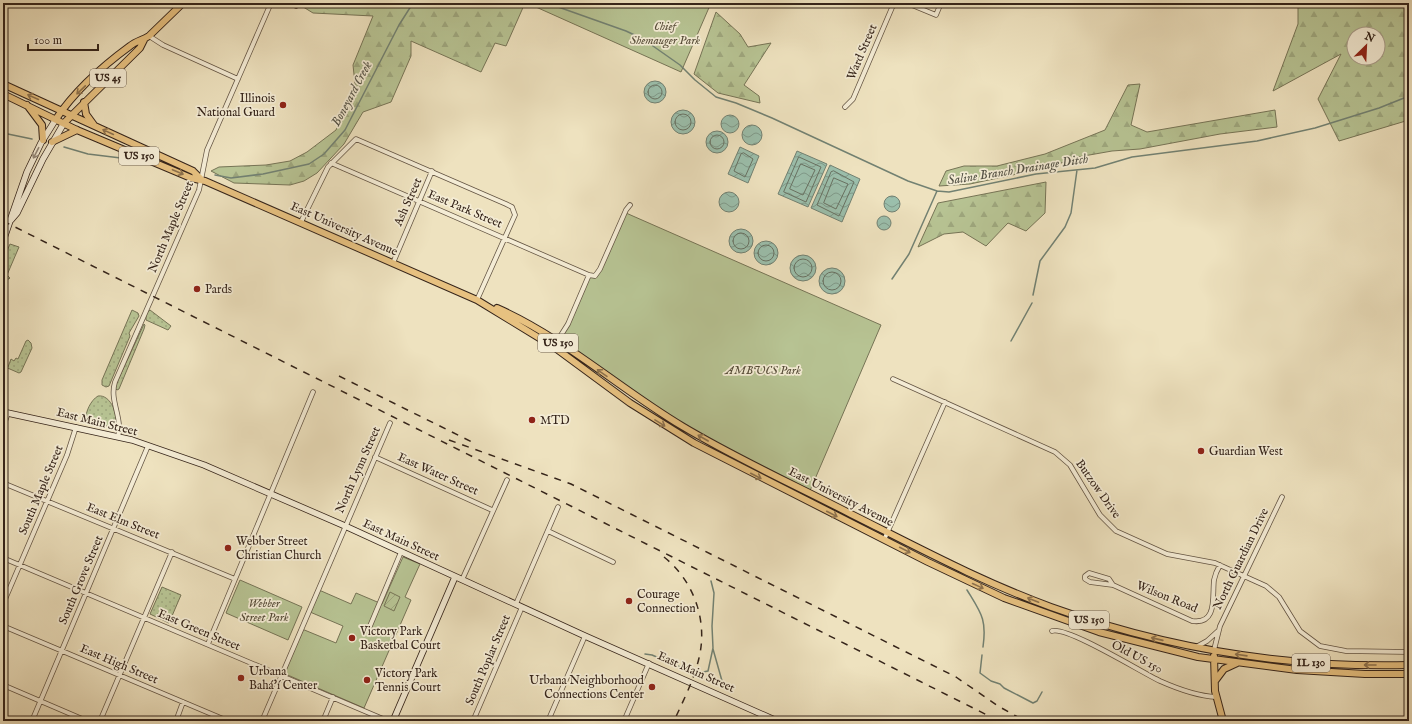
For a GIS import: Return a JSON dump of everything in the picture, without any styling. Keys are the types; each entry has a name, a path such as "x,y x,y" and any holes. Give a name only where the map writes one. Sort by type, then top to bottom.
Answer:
{"main road":[{"name":"US 45","path":"62,110 80,90 132,45 149,36 183,3"},
{"name":"US 45","path":"64,123 140,48 144,40"},
{"name":"East University Avenue","path":"3,84 193,171 201,179"},
{"name":"East University Avenue","path":"3,94 77,130 191,178 201,179 477,300 555,344 689,430 735,456 981,578 1050,607 1121,630 1214,650"},
{"path":"84,102 86,114 95,126"},
{"path":"26,104 42,125 43,140"},
{"path":"3,241 27,173 43,140 62,110"},
{"path":"10,220 17,213 52,142 64,123"},
{"path":"52,142 77,130"},
{"name":"East University Avenue","path":"555,344 635,406 694,443 959,577 1039,612 1129,641 1237,663"},
{"name":"East Main Street","path":"5,412 118,437 199,463 345,526 585,636 778,721"},
{"path":"393,721 455,577"},
{"path":"1214,650 1214,681 1216,696 1223,721"},
{"name":"IL 130","path":"1214,650 1312,663 1409,665"},
{"path":"1214,681 1224,669 1237,663"},
{"name":"IL 130","path":"1237,663 1329,673 1409,674"}],"street":[{"name":"North Maple Street","path":"118,437 120,420 112,395 115,382 199,190 207,150 271,3"},
{"name":"Ward Street","path":"845,106 852,99 894,3"},
{"path":"907,3 936,16 941,3"},
{"path":"149,36 160,43 238,79"},
{"path":"301,222 325,172 331,163 356,139 511,206 515,212 514,216 477,300"},
{"name":"East Park Street","path":"331,163 589,275"},
{"name":"Ash Street","path":"393,263 432,171"},
{"path":"555,344 568,324 589,275 595,276 600,269 626,210 630,205"},
{"name":"Butzow Drive","path":"893,379 1055,452 1070,465 1100,515 1116,531 1167,554 1220,565 1266,586 1280,597 1300,631 1320,646 1346,651 1409,652"},
{"path":"208,644 313,392"},
{"path":"884,540 945,402"},
{"path":"3,427 5,412"},
{"name":"North Lynn Street","path":"262,721 390,423"},
{"name":"South Maple Street","path":"3,604 47,501 76,427"},
{"name":"South Grove Street","path":"32,721 148,446"},
{"name":"East Water Street","path":"376,457 492,510"},
{"path":"462,580 492,510 507,480"},
{"name":"East Elm Street","path":"3,483 235,579"},
{"name":"North Guardian Drive","path":"1214,650 1218,631 1282,497"},
{"path":"516,604 558,507"},
{"path":"548,531 613,562"},
{"path":"100,721 172,552"},
{"path":"370,626 401,552"},
{"name":"East Green Street","path":"3,558 388,721"},
{"name":"Wilson Road","path":"1113,585 1109,579 1089,573 1085,576 1085,579 1090,582 1113,585 1192,621 1200,621 1207,617 1212,610 1214,582 1220,565"},
{"name":"South Poplar Street","path":"473,721 522,607"},
{"name":"East High Street","path":"3,626 228,721"},
{"name":"Old US 150","path":"1052,631 1060,631 1083,640 1143,673 1173,686 1201,695 1216,696"},
{"name":"North Guardian Drive","path":"1195,647 1207,641 1218,631"},
{"path":"548,721 585,636"},
{"path":"624,721 649,663"},
{"path":"3,685 87,721"},
{"path":"323,721 333,697"},
{"path":"176,721 183,702"}],"green space":[{"path":"301,3 525,3 506,46 495,43 481,72 411,41 411,56 391,102 363,112 344,144 317,173 304,181 290,185 234,183 211,171 219,167 266,165 290,161 307,152 336,130 355,84 353,65 373,16 313,13 300,5"},
{"name":"Chief Shemauger Park","path":"527,3 711,3 681,72"},
{"path":"1298,3 1409,3 1409,120 1339,141 1318,99 1341,54 1273,91 1298,24"},
{"path":"716,12 740,34 748,47 771,43 744,85 759,96 760,103 718,93 694,74"},
{"path":"1140,84 1131,125 1147,132 1275,110 1277,127 1220,134 1140,149 1112,151 1078,157 1050,167 970,184 939,186 946,171 964,166 997,166 1045,154 1105,130 1128,85"},
{"path":"1046,182 1045,213 1026,231 1008,223 986,246 963,232 944,234 918,247 938,203"},
{"name":"AMBUCS Park","path":"626,213 881,325 809,493 708,441 557,342 568,324 589,275 595,276"},
{"path":"10,244 19,247 7,275 10,278 6,279 3,285 3,260"},
{"path":"132,310 138,313 139,316 129,333 130,336 109,386 106,387 102,385 102,380"},
{"path":"150,310 171,326 168,330 146,320 146,314"},
{"path":"144,324 144,329 119,389 117,390 115,388 118,380"},
{"path":"28,340 31,343 32,348 21,372 19,373 3,366 8,367 11,359 14,361 16,358 18,359 26,341"},
{"path":"98,396 103,396 113,407 116,418 114,428 86,420 86,413 89,406"},
{"path":"403,557 420,564 405,597 411,600 364,708 283,673 302,629 336,643 343,626 310,612 319,590 351,604 356,593 382,604"},
{"name":"Webber Street Park","path":"240,580 302,607 288,640 226,613"},
{"path":"162,587 181,595 169,623 150,614"},
{"path":"390,592 400,597 394,611 384,606"}],"water":[{"path":"655,81 663,84 666,92 663,100 655,103 647,100 644,92 647,84"},
{"path":"683,110 691,114 695,122 691,130 683,134 675,130 671,122 675,114"},
{"path":"730,115 736,118 739,124 736,130 730,133 724,130 721,124 724,118"},
{"path":"752,125 759,128 762,135 759,142 752,145 745,142 742,135 745,128"},
{"path":"717,131 725,134 728,142 725,150 717,153 709,150 706,142 709,134"},
{"path":"740,147 759,156 748,183 728,174"},
{"path":"797,151 827,164 808,207 778,194"},
{"path":"830,165 860,179 842,222 811,208"},
{"path":"729,192 736,195 739,202 736,209 729,212 722,209 719,202 722,195"},
{"path":"892,196 898,198 900,204 898,210 892,212 886,210 884,204 886,198"},
{"path":"881,216 887,216 891,220 891,226 887,230 881,230 877,226 877,220"},
{"path":"741,229 750,232 753,241 750,250 741,253 732,250 729,241 732,232"},
{"path":"766,241 775,244 778,253 775,262 766,265 757,262 754,253 757,244"},
{"path":"803,255 812,259 816,268 812,277 803,281 794,277 790,268 794,259"},
{"path":"832,268 841,272 845,281 841,290 832,294 823,290 819,281 823,272"}],"waterway":[{"name":"Boneyard Creek","path":"215,175 231,178 263,174 309,164 324,154 345,130 399,25 413,3"},
{"name":"Saline Branch Drainage Ditch","path":"547,3 626,31 643,39 680,65 695,80 716,97 736,103 772,118 908,181 937,191 949,192 1036,174 1095,168 1132,157 1257,141 1315,128 1379,108 1409,96"},
{"name":"Boneyard Creek","path":"3,133 32,139"},
{"name":"Boneyard Creek","path":"64,147 88,154 129,159"},
{"path":"1033,295 1040,261 1065,227 1071,213 1077,170"},
{"path":"892,279 909,254 937,191"},
{"path":"1011,341 1032,303"},
{"path":"698,673 708,671 713,648 712,626 714,593 711,581"},
{"path":"967,590 982,617 984,630 983,647"},
{"path":"713,649 724,688"},
{"path":"645,654 652,655 692,672"},
{"path":"982,655 980,673 991,681 1000,684 1004,688 1033,703 1037,701 1042,692"}],"railway":[{"path":"3,221 999,721"},
{"path":"339,376 472,442"},
{"path":"449,440 571,484 956,677 998,706 1025,721"},
{"path":"664,557 674,567 691,590 700,616 702,630 697,666 674,721"}],"place":[{"name":"Illinois National Guard","path":"283,105"},
{"name":"Pards","path":"197,289"},
{"name":"MTD","path":"532,420"},
{"name":"Guardian West","path":"1201,451"},
{"name":"Webber Street Christian Church","path":"228,548"},
{"name":"Courage Connection","path":"629,601"},
{"name":"Victory Park Basketbal Court","path":"352,638"},
{"name":"Urbana Bahá'í Center","path":"241,678"},
{"name":"Victory Park Tennis Court","path":"367,680"},
{"name":"Urbana Neighborhood Connections Center","path":"652,687"}]}
